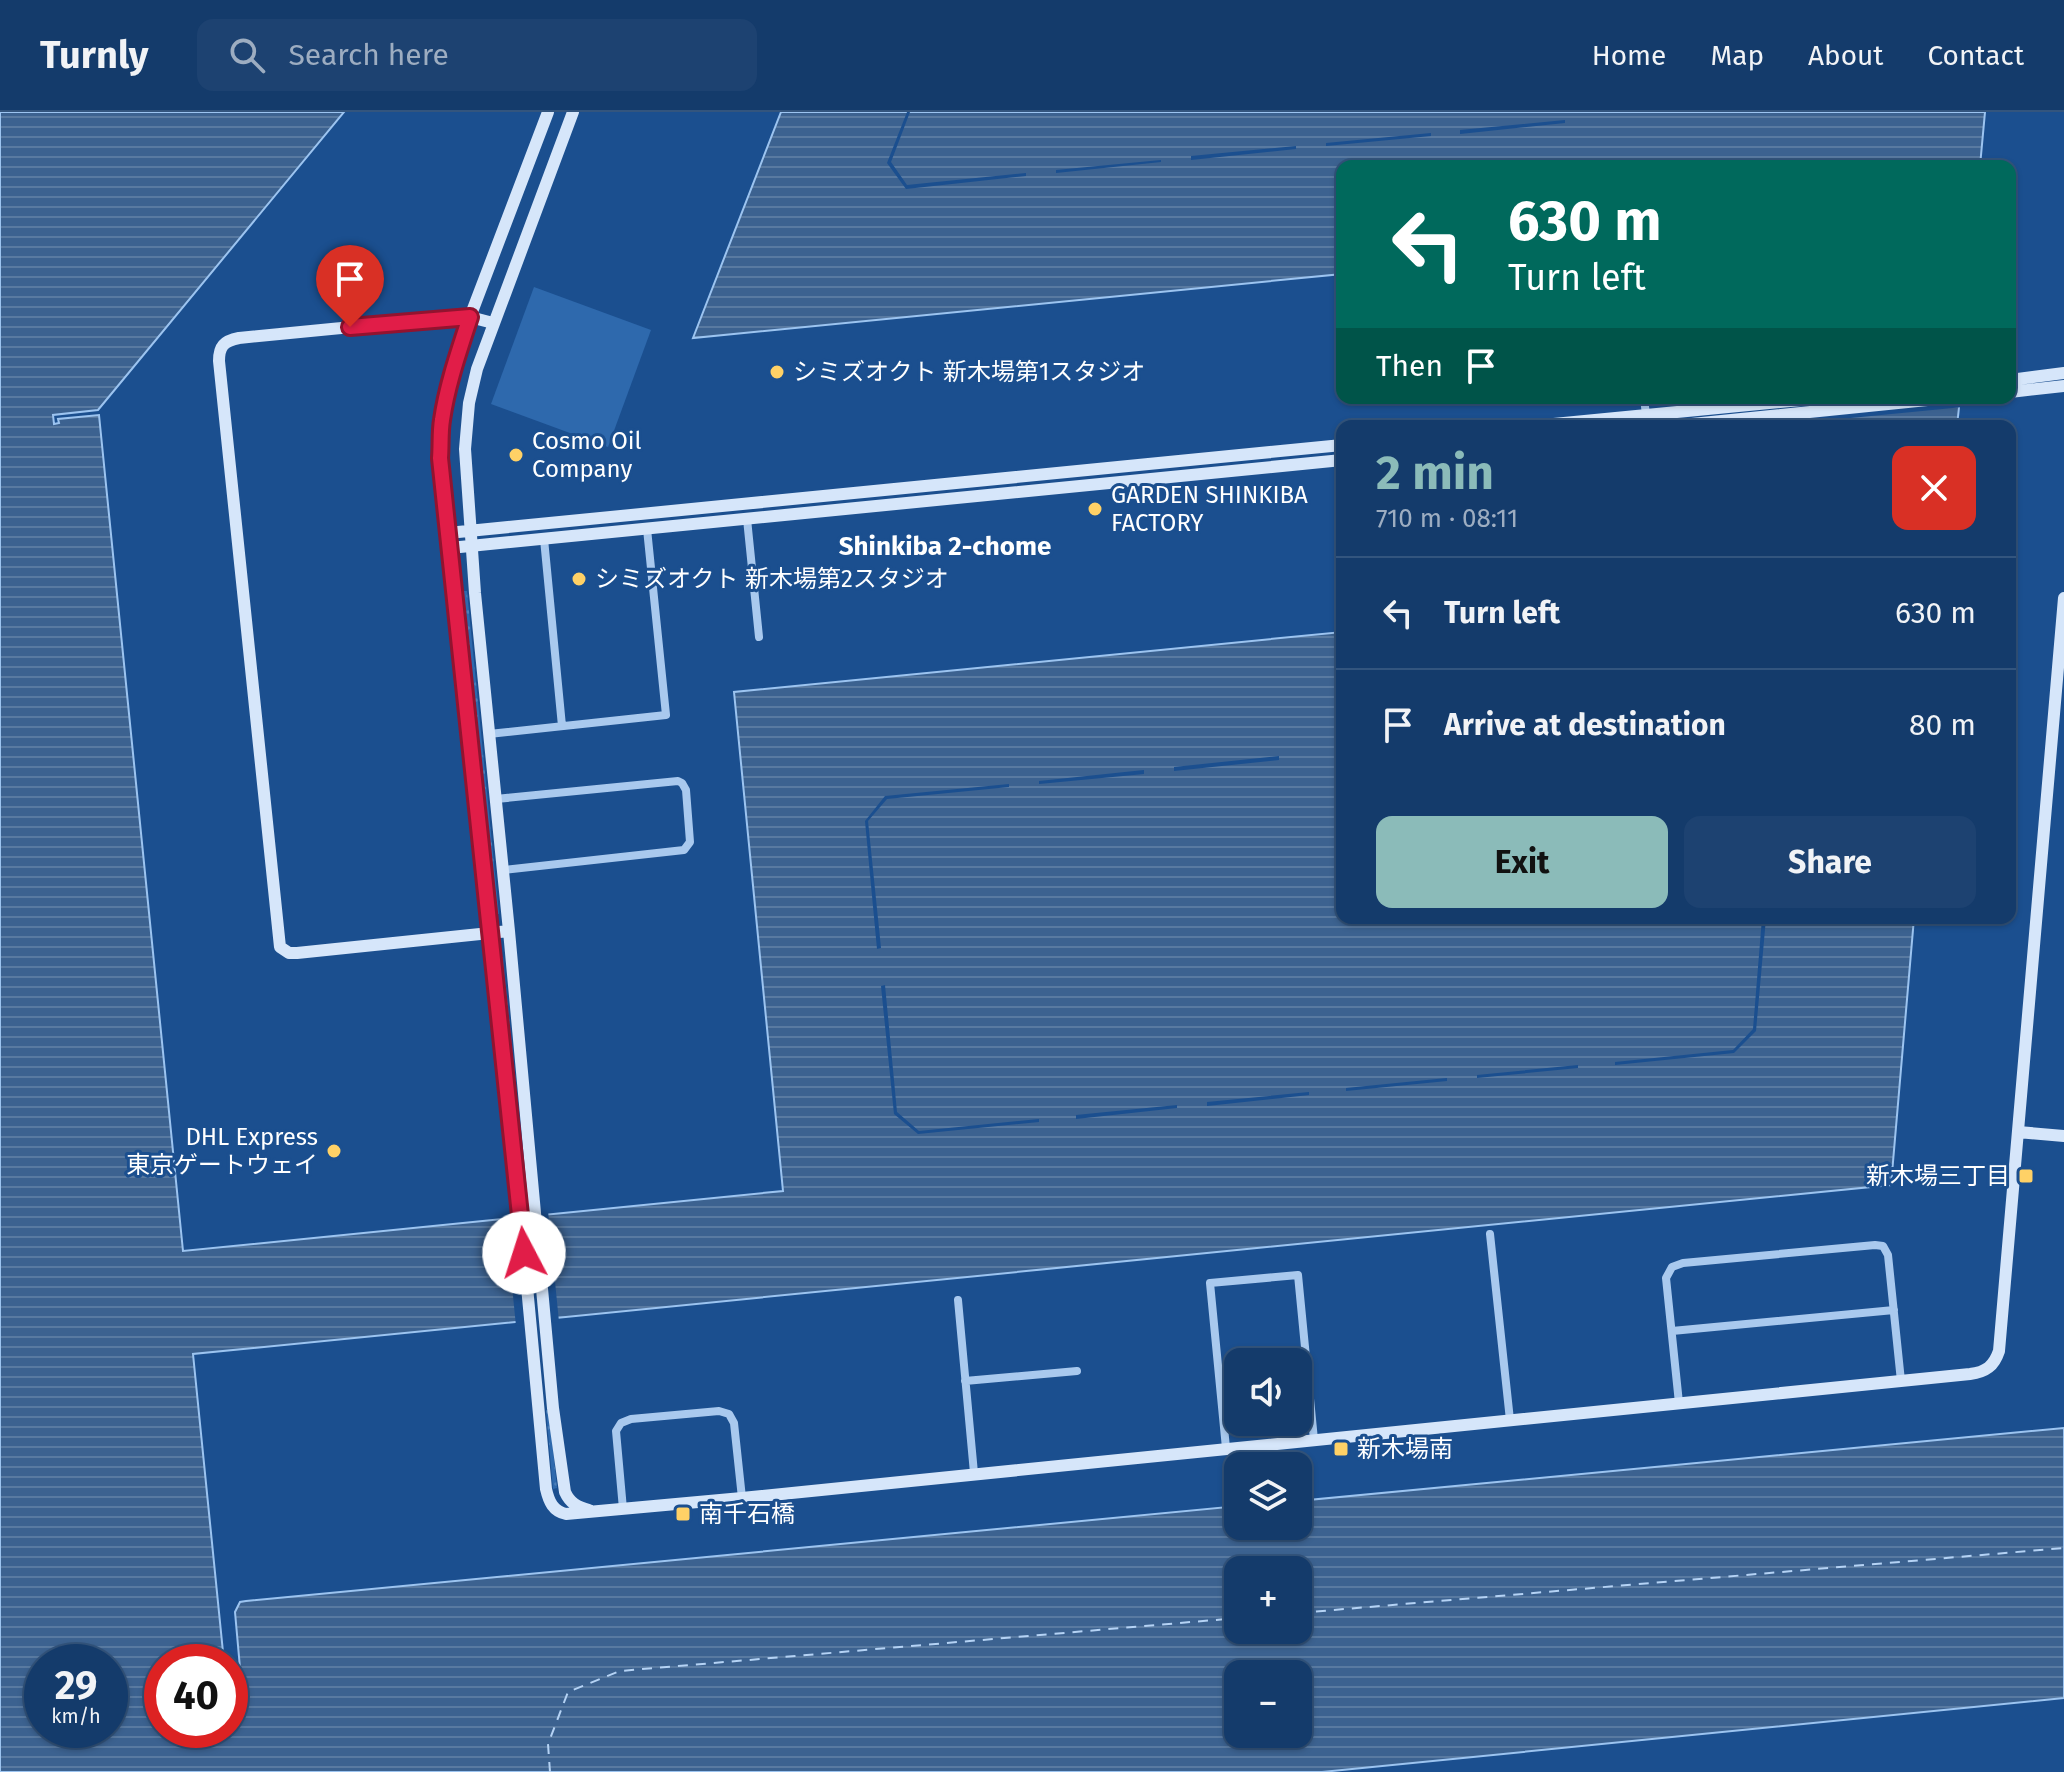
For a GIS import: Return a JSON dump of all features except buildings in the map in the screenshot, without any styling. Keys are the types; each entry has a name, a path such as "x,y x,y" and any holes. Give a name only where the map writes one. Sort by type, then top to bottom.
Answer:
{"street":[{"path":"525,1190 489,933 440,458 442,422 458,354 548,112"},
{"path":"573,112 472,386 465,449 471,546 509,931 525,1190 546,1409 546,1489 551,1505 566,1514 1987,1370 1999,1351 2058,741 2064,598"},
{"path":"493,323 470,317 239,338 223,344 219,361 280,947 289,953 297,953 509,931"},
{"path":"2016,379 2064,373"},
{"path":"2016,391 2064,386"},
{"path":"1702,420 1788,404"},
{"path":"1645,420 1855,404"},
{"path":"448,533 1336,446"},
{"path":"1277,452 1279,466"},
{"path":"450,548 1336,461"},
{"path":"890,490 891,504"},
{"path":"747,519 759,637"},
{"path":"489,734 666,715 647,529"},
{"path":"544,539 562,726"},
{"path":"496,799 678,781 686,790 690,842 684,850 503,870"},
{"path":"2018,1132 2064,1136"},
{"path":"1490,1234 1510,1420"},
{"path":"1679,1403 1666,1278 1672,1267 1683,1263 1771,1254 1883,1246 1888,1255 1901,1381"},
{"path":"1226,1448 1210,1283 1298,1275 1314,1440"},
{"path":"958,1300 974,1473"},
{"path":"1672,1331 1894,1310"},
{"path":"965,1381 1077,1371"},
{"path":"623,1509 618,1427 625,1421 719,1411 729,1414 734,1423 742,1498"}],"shaded area":[{"path":"0,112 344,112 98,410 53,415 54,424 59,423 58,419 99,415 183,1251 783,1191 734,692 1336,633 1336,924 1913,924 1891,1185 193,1354 222,1644 144,1644 144,1748 248,1748 248,1644 238,1644 235,1612 240,1602 246,1601 1224,1507 1224,1540 1312,1540 1312,1500 2064,1428 2064,1698 1322,1772 0,1772"},
{"path":"781,112 1985,112 1981,160 1336,160 1336,275 693,338"},
{"path":"534,287 651,330 608,447 491,404"},
{"path":"1795,404 1959,404 1958,420 1794,420"},
{"path":"463,591 467,591 499,914 496,914"},
{"path":"500,957 503,957 516,1084 513,1085"},
{"path":"546,1410 549,1410 557,1488 553,1489"}],"pier":[{"path":"907,112 910,112 891,162 907,185 1026,173 1026,176 906,189 887,163"},
{"path":"1565,120 1565,123 1460,134 1460,130"},
{"path":"1431,133 1431,136 1326,146 1326,143"},
{"path":"1296,146 1296,149 1191,160 1191,156"},
{"path":"1161,162 1056,173 1056,170"},
{"path":"1791,404 1963,404 1963,407 1830,420 1789,420"},
{"path":"1279,756 1279,760 1174,771 1174,767"},
{"path":"1144,770 1144,774 1039,784 1039,781"},
{"path":"1009,784 1009,787 887,799 868,821 881,948 877,949 865,821 885,796"},
{"path":"1762,924 1765,924 1756,1031 1734,1053 1615,1065 1615,1062 1733,1050 1753,1029"},
{"path":"885,985 897,1112 919,1131 1039,1119 1039,1122 918,1134 894,1114 881,986"},
{"path":"1578,1065 1578,1068 1477,1078 1477,1075"},
{"path":"1447,1078 1447,1081 1346,1091 1346,1088"},
{"path":"1309,1092 1309,1095 1207,1106 1207,1102"},
{"path":"1177,1105 1177,1108 1076,1119 1076,1115"},
{"path":"548,1211 559,1322 516,1326 505,1215"}],"ferry route":[{"path":"1312,1612 2064,1548"},
{"path":"550,1772 548,1744 568,1692 620,1671 1224,1619"}],"place":[{"name":"シミズオクト 新木場第1スタジオ","path":"777,372"},
{"name":"Cosmo Oil Company","path":"516,455"},
{"name":"GARDEN SHINKIBA FACTORY","path":"1095,509"},
{"name":"シミズオクト 新木場第2スタジオ","path":"579,579"},
{"name":"DHL Express 東京ゲートウェイ","path":"334,1151"},
{"name":"新木場三丁目","path":"2026,1176"},
{"name":"新木場南","path":"1341,1449"},
{"name":"南千石橋","path":"683,1514"}],"district":[{"name":"Shinkiba 2-chome","path":"945,546"}],"route":[{"path":"350,327 470,317 449,385 442,422 440,458 524,1253"}]}
